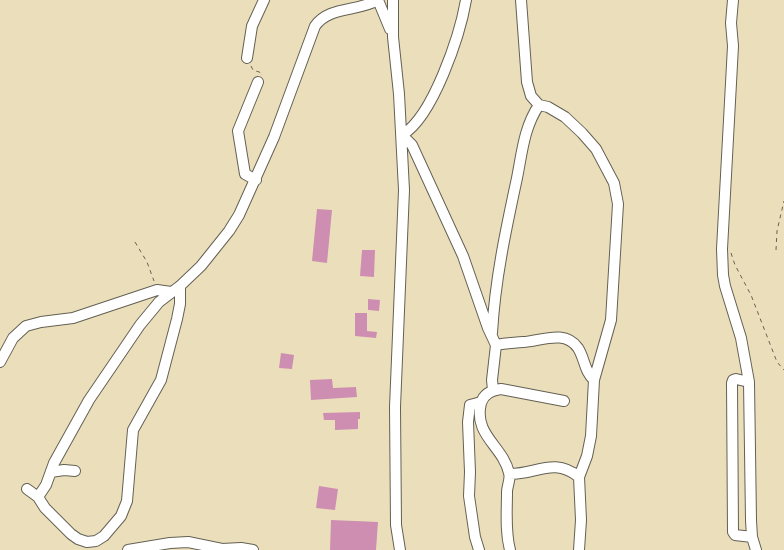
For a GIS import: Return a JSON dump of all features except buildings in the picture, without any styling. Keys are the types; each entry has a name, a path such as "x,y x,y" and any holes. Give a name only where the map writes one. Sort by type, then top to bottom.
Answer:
{"street":[{"path":"247,58 252,26 264,0"},
{"path":"38,497 46,486 54,463 76,422 108,370 149,313 201,266 229,231 245,204 277,129 312,32 319,21 328,14 360,8 378,0 393,37"},
{"path":"393,0 393,37 402,135 404,190 395,470 396,525 400,550"},
{"path":"402,135 416,124 433,97 461,23 466,0"},
{"path":"521,0 528,90 539,105 548,107 565,117 582,132 596,149 607,168 618,204 611,320 594,380 591,436 587,456 579,477 581,505 579,550"},
{"path":"733,0 733,46 722,249 723,275 728,298 741,338 749,382 752,537 756,550"},
{"path":"256,180 245,174 238,131 258,82"},
{"path":"493,390 496,285 529,123 539,105"},
{"path":"402,135 412,145 463,256 494,341"},
{"path":"27,489 38,497 45,508 70,534 87,546 104,536 116,524 127,501 133,430 161,380 177,319 180,304 180,286"},
{"path":"0,362 13,338 19,331 32,324 72,318 157,290 171,292"},
{"path":"494,341 523,343 547,338 568,339 578,348 586,371 594,380"},
{"path":"749,382 736,379 732,383 733,532 738,537 752,537"},
{"path":"510,550 507,527 507,489 510,474 480,423 479,412 481,402 493,390 509,390 564,401"},
{"path":"479,550 475,537 469,496 468,422 470,405 481,402"},
{"path":"510,474 527,473 558,466 564,467 579,477"},
{"path":"51,472 75,471"},
{"path":"128,550 156,548 170,543 188,542 222,549 241,548 253,550"}],"path":[{"path":"247,58 253,70 262,73 258,82"},
{"path":"776,250 777,231 784,201"},
{"path":"135,242 147,262 157,290"},
{"path":"730,249 735,265 751,295 777,362 784,370"}]}
